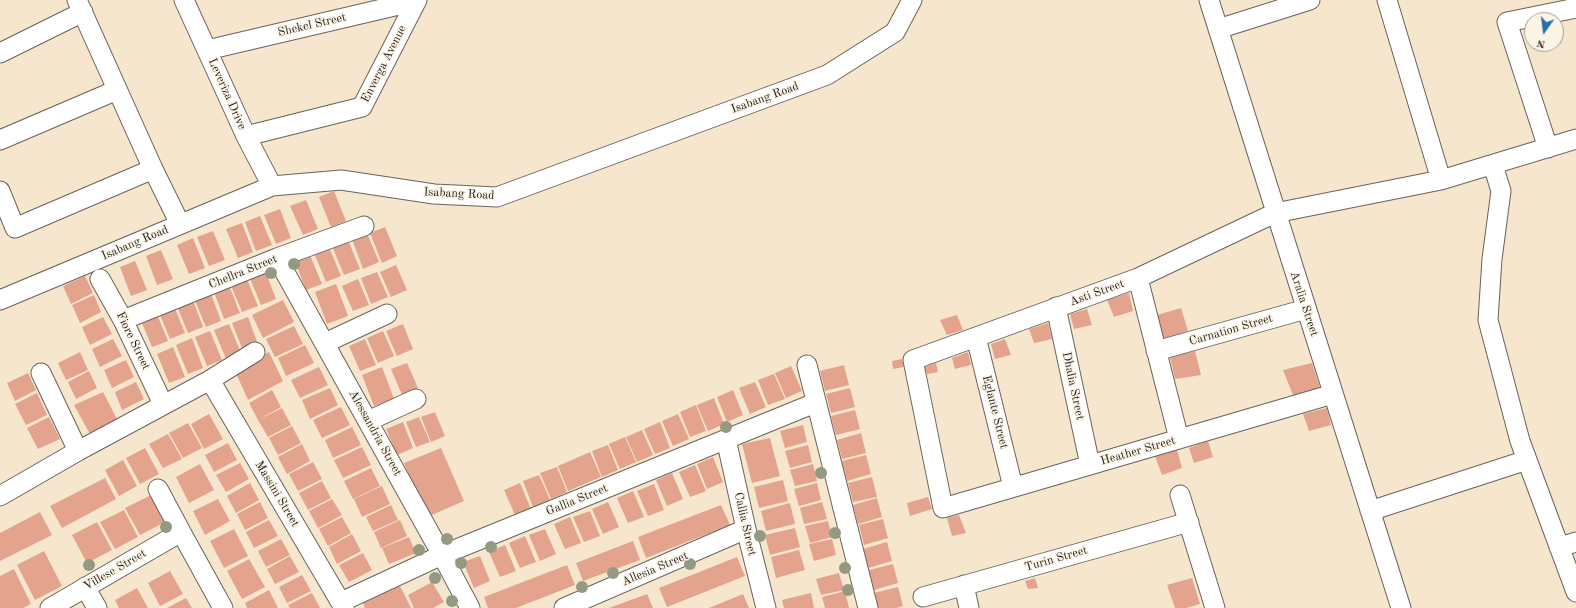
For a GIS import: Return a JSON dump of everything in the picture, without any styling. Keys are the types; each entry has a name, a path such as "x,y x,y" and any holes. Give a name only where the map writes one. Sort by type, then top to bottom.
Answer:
{"street":[{"name":"Leveriza Drive","path":"184,0 246,136 272,186"},
{"name":"Shekel Street","path":"207,50 417,0"},
{"name":"Enverga Avenue","path":"246,136 362,107 417,0"},
{"name":"Isabang Road","path":"0,300 272,186 341,180 434,194 497,197 827,76 895,32 912,0"},
{"name":"Aralia Street","path":"1209,0 1401,608"},
{"path":"1218,29 1310,0"},
{"path":"1387,0 1441,180"},
{"path":"0,53 80,6 153,169 180,224"},
{"path":"1548,148 1507,22 1576,8"},
{"path":"0,140 117,90"},
{"name":"Asti Street","path":"943,508 913,360 1138,278 1275,212 1441,180 1576,139"},
{"path":"1493,165 1501,191 1492,259 1488,320 1520,442 1526,460 1568,545 1576,592"},
{"path":"0,191 15,228 153,169"},
{"name":"Chellra Street","path":"123,320 277,258 364,226"},
{"name":"Alessandria Street","path":"277,258 470,608"},
{"path":"1138,278 1180,439"},
{"name":"Fiore Street","path":"100,279 123,320 163,404"},
{"name":"Dhalia Street","path":"1056,307 1090,465"},
{"name":"Carnation Street","path":"1156,350 1306,309"},
{"path":"325,343 387,314"},
{"name":"Eglante Street","path":"976,337 1013,487"},
{"path":"0,496 163,404 210,380 255,352"},
{"path":"807,365 815,403 868,608"},
{"path":"41,373 78,451"},
{"name":"Massini Street","path":"210,380 343,605"},
{"name":"Heather Street","path":"943,508 1333,394"},
{"path":"368,421 416,399"},
{"name":"Gallia Street","path":"343,605 442,555 815,403"},
{"name":"Callia Street","path":"726,439 746,529 766,608"},
{"path":"1370,511 1526,460"},
{"path":"158,489 223,608"},
{"path":"1180,495 1215,608"},
{"name":"Turin Street","path":"923,596 1189,522"},
{"name":"Allesia Street","path":"564,608 746,529"},
{"name":"Villese Street","path":"50,608 181,532"},
{"path":"964,585 969,608"},
{"path":"85,587 97,608"}],"building":[{"path":"334,191 346,221 331,227 319,197"},
{"path":"306,200 318,229 303,235 290,206"},
{"path":"280,209 291,238 276,244 264,215"},
{"path":"260,216 272,245 256,251 245,222"},
{"path":"242,223 253,252 238,258 226,229"},
{"path":"385,227 397,256 382,263 370,233"},
{"path":"213,231 225,260 209,266 197,237"},
{"path":"367,233 379,262 363,269 352,239"},
{"path":"193,238 205,268 189,274 177,245"},
{"path":"348,240 360,269 344,275 332,246"},
{"path":"329,247 341,276 326,282 314,253"},
{"path":"161,250 173,279 157,285 146,256"},
{"path":"310,255 322,284 306,290 295,261"},
{"path":"135,261 147,290 131,296 120,267"},
{"path":"396,265 407,290 391,297 380,272"},
{"path":"265,270 276,299 261,305 249,276"},
{"path":"377,272 388,297 371,304 361,278"},
{"path":"85,276 93,293 71,304 63,286"},
{"path":"246,277 258,306 242,312 230,283"},
{"path":"358,279 369,305 353,311 342,286"},
{"path":"228,283 240,313 224,319 213,289"},
{"path":"336,284 348,316 327,324 315,292"},
{"path":"210,291 221,321 206,327 194,298"},
{"path":"1129,293 1133,311 1114,317 1107,300"},
{"path":"94,295 101,312 80,323 72,305"},
{"path":"192,298 203,327 188,333 176,304"},
{"path":"283,300 294,322 263,338 252,315"},
{"path":"173,304 185,333 170,339 158,310"},
{"path":"1181,308 1188,331 1164,339 1157,315"},
{"path":"1087,309 1092,325 1074,329 1070,314"},
{"path":"156,312 168,341 152,347 140,318"},
{"path":"957,315 963,330 947,335 940,320"},
{"path":"103,317 112,334 90,345 82,327"},
{"path":"248,317 259,347 244,353 232,323"},
{"path":"1048,323 1052,339 1034,343 1029,329"},
{"path":"229,324 241,353 226,359 214,330"},
{"path":"403,324 413,349 397,356 386,331"},
{"path":"294,326 303,344 275,357 266,339"},
{"path":"210,331 222,360 207,366 195,337"},
{"path":"383,331 394,356 378,363 367,338"},
{"path":"192,338 203,368 188,374 176,345"},
{"path":"113,339 122,356 100,367 92,349"},
{"path":"365,339 376,365 360,371 349,346"},
{"path":"1005,339 1011,355 995,359 991,344"},
{"path":"305,345 314,363 286,376 278,358"},
{"path":"173,347 185,377 169,383 157,354"},
{"path":"1195,351 1201,375 1175,379 1170,357"},
{"path":"80,352 88,370 66,380 58,363"},
{"path":"269,352 283,381 248,400 235,371"},
{"path":"968,352 971,365 955,369 952,358"},
{"path":"902,359 904,367 893,369 892,361"},
{"path":"126,360 134,377 112,388 104,370"},
{"path":"407,363 418,388 402,395 391,369"},
{"path":"936,363 938,372 927,374 925,367"},
{"path":"1312,363 1320,388 1293,395 1283,370"},
{"path":"844,365 849,385 825,391 820,371"},
{"path":"791,366 802,391 786,398 775,373"},
{"path":"319,367 328,385 300,398 291,380"},
{"path":"382,367 394,399 374,406 362,375"},
{"path":"89,371 97,388 76,399 68,382"},
{"path":"28,373 36,390 15,401 7,383"},
{"path":"774,374 785,399 768,405 758,380"},
{"path":"136,382 144,399 122,410 115,392"},
{"path":"755,382 766,407 750,414 739,388"},
{"path":"330,388 338,405 310,419 302,400"},
{"path":"850,388 855,407 831,413 826,394"},
{"path":"272,390 281,407 258,420 249,403"},
{"path":"733,390 743,415 727,422 717,397"},
{"path":"103,392 117,419 90,434 74,405"},
{"path":"37,393 47,415 26,425 15,404"},
{"path":"714,398 724,424 708,431 697,405"},
{"path":"696,405 706,431 690,437 680,412"},
{"path":"341,407 350,425 322,438 313,420"},
{"path":"282,408 291,425 268,437 258,420"},
{"path":"1327,408 1331,425 1309,431 1303,414"},
{"path":"855,410 860,429 836,435 831,416"},
{"path":"435,412 445,436 431,442 421,417"},
{"path":"209,414 223,439 204,449 191,424"},
{"path":"678,414 689,439 673,446 662,421"},
{"path":"49,417 60,439 38,449 27,428"},
{"path":"419,417 430,442 416,447 406,422"},
{"path":"403,422 413,448 397,455 386,429"},
{"path":"660,422 670,448 655,454 644,429"},
{"path":"188,423 202,448 183,458 169,433"},
{"path":"803,425 807,442 785,448 780,431"},
{"path":"292,426 301,443 278,455 269,438"},
{"path":"352,427 361,445 333,458 325,440"},
{"path":"642,430 653,455 637,462 626,437"},
{"path":"861,433 866,453 842,459 837,440"},
{"path":"168,434 182,459 163,468 149,444"},
{"path":"625,437 636,462 620,469 609,444"},
{"path":"770,438 780,476 752,483 742,444"},
{"path":"1208,441 1213,457 1194,463 1189,448"},
{"path":"228,443 237,460 214,472 205,455"},
{"path":"302,444 310,461 287,474 278,457"},
{"path":"608,445 618,470 602,477 592,451"},
{"path":"808,445 812,462 790,468 785,451"},
{"path":"362,447 371,465 343,478 334,460"},
{"path":"145,448 159,474 140,484 126,458"},
{"path":"441,448 464,501 427,517 404,463"},
{"path":"1177,450 1182,468 1162,475 1155,456"},
{"path":"590,452 601,477 568,491 558,466"},
{"path":"866,455 871,474 847,481 842,461"},
{"path":"713,457 723,482 707,489 697,464"},
{"path":"123,460 137,486 119,496 105,470"},
{"path":"313,462 322,479 298,491 289,474"},
{"path":"240,463 249,479 226,492 216,475"},
{"path":"200,464 214,490 189,503 176,477"},
{"path":"813,464 817,481 795,486 790,470"},
{"path":"695,465 706,491 690,497 679,472"},
{"path":"557,467 567,492 551,499 540,473"},
{"path":"371,468 380,486 353,499 344,481"},
{"path":"672,473 683,499 667,506 656,480"},
{"path":"539,475 550,500 533,507 523,481"},
{"path":"872,477 877,497 853,502 848,483"},
{"path":"105,478 116,499 62,528 50,506"},
{"path":"783,480 788,501 759,508 754,487"},
{"path":"322,481 331,498 308,510 299,493"},
{"path":"250,483 259,500 236,513 227,496"},
{"path":"520,483 531,509 515,515 504,490"},
{"path":"817,483 821,500 799,506 794,489"},
{"path":"654,484 664,510 648,516 637,491"},
{"path":"382,486 390,504 362,517 354,499"},
{"path":"633,491 644,517 628,523 617,498"},
{"path":"151,495 165,522 140,535 125,508"},
{"path":"928,497 932,509 910,516 907,503"},
{"path":"877,498 882,517 858,524 853,505"},
{"path":"218,499 230,521 205,535 193,511"},
{"path":"332,499 342,515 318,528 309,511"},
{"path":"260,502 268,518 245,530 237,514"},
{"path":"608,502 619,527 603,534 592,509"},
{"path":"822,502 827,519 804,524 800,508"},
{"path":"790,503 795,524 766,531 761,511"},
{"path":"391,505 398,520 373,531 366,517"},
{"path":"721,505 730,525 646,558 638,537"},
{"path":"124,510 138,537 115,549 100,522"},
{"path":"590,511 600,536 584,542 573,517"},
{"path":"40,512 52,535 0,561 0,533"},
{"path":"959,515 966,533 952,536 947,518"},
{"path":"342,517 351,533 328,546 319,529"},
{"path":"570,517 581,543 565,549 554,524"},
{"path":"883,519 888,538 864,545 859,525"},
{"path":"269,520 278,536 254,548 246,532"},
{"path":"400,520 407,536 381,548 374,532"},
{"path":"828,521 832,537 810,543 805,526"},
{"path":"97,522 112,550 87,563 72,535"},
{"path":"795,528 800,547 770,555 765,535"},
{"path":"234,529 248,556 224,568 210,541"},
{"path":"545,529 556,554 540,561 529,535"},
{"path":"352,534 361,551 337,564 329,547"},
{"path":"525,536 536,562 520,568 509,543"},
{"path":"409,537 416,553 389,564 382,548"},
{"path":"281,539 290,555 266,567 258,551"},
{"path":"832,539 836,555 814,561 809,544"},
{"path":"633,541 640,560 583,581 576,563"},
{"path":"887,542 892,561 868,568 863,549"},
{"path":"505,545 516,571 500,577 489,552"},
{"path":"799,550 805,570 776,578 771,557"},
{"path":"44,551 62,586 35,600 17,565"},
{"path":"363,553 372,570 349,582 339,565"},
{"path":"290,556 299,572 275,584 267,569"},
{"path":"480,556 490,581 474,588 463,562"},
{"path":"737,557 745,576 667,607 659,588"},
{"path":"249,559 265,587 242,599 227,571"},
{"path":"893,564 898,583 874,590 869,570"},
{"path":"567,565 575,585 516,608 488,608 484,597"},
{"path":"14,569 31,604 23,608 0,608 0,576"},
{"path":"170,571 183,594 160,606 148,583"},
{"path":"839,573 844,590 821,595 816,579"},
{"path":"302,575 311,591 287,603 279,587"},
{"path":"1035,578 1038,588 1028,589 1025,581"},
{"path":"1192,578 1200,604 1186,608 1175,608 1167,585"},
{"path":"432,582 444,602 433,608 414,608 408,595"},
{"path":"400,586 411,608 365,608 363,603"},
{"path":"898,587 903,606 896,608 878,608 874,593"},
{"path":"137,588 148,608 119,608 115,600"},
{"path":"269,590 278,608 247,608 245,603"},
{"path":"845,591 849,608 825,608 822,597"},
{"path":"312,593 320,608 290,608 288,605"},
{"path":"811,593 814,608 784,608 782,600"},
{"path":"647,594 653,608 609,608"},
{"path":"743,594 749,608 709,608"},
{"path":"186,598 192,608 167,608"}]}
